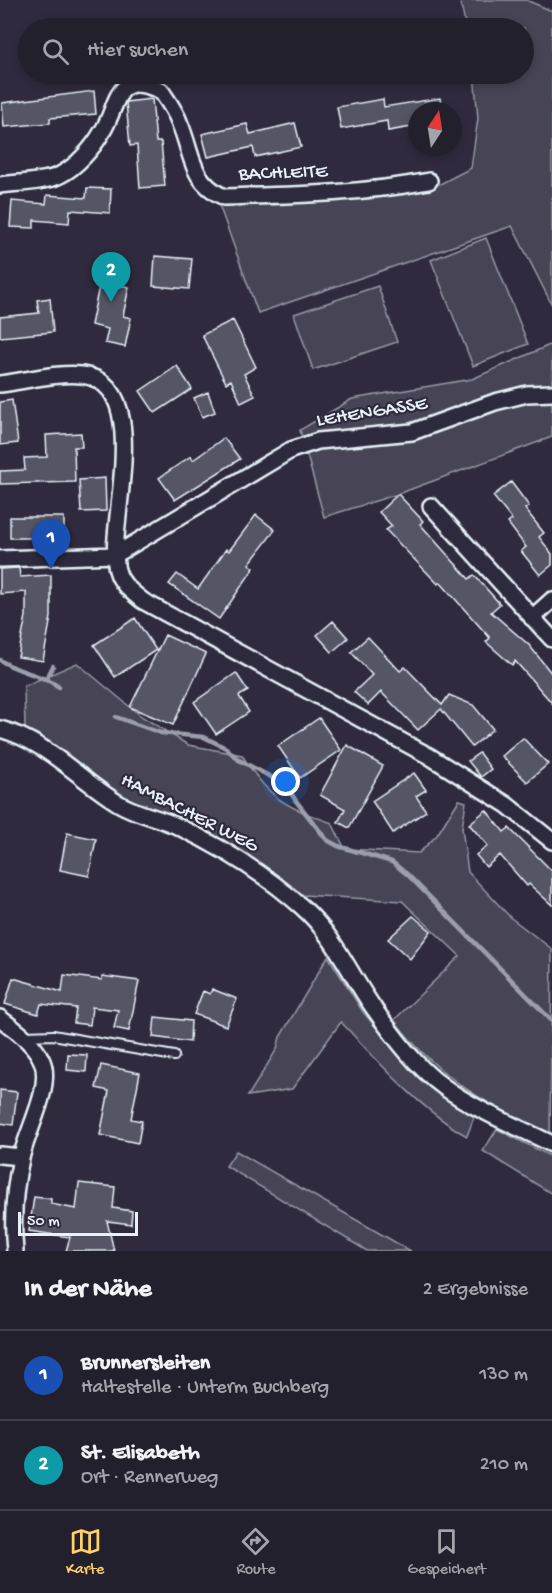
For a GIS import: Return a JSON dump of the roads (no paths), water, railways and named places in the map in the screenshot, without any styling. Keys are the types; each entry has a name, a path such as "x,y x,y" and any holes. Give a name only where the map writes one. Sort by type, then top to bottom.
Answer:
{"street":[{"name":"BACHLEITE","path":"0,185 59,176 89,151 99,137 116,97 124,88 137,84 149,85 161,91 180,122 197,176 210,190 224,197 330,194 429,181"},
{"path":"0,384 80,374 97,380 112,395 121,419 122,463 122,490 115,555 121,580 143,601 429,756 507,806 552,841"},
{"name":"LEHENGASSE","path":"115,555 291,450 318,441 412,432 495,402 527,394 552,393"},
{"path":"431,506 552,639"},
{"path":"0,559 115,555"},
{"path":"532,618 552,600"},
{"name":"HAMBACHER WEG","path":"0,729 20,735 42,746 128,809 175,825 255,870 302,906 324,929 374,1008 403,1047 442,1086 471,1105 552,1144"},
{"path":"0,1018 24,1036 41,1059 44,1078 21,1157 13,1229 15,1251"},
{"path":"0,1155 21,1157"}],"lane":[{"path":"24,1036 54,1035 174,1056"}],"waterway":[{"path":"0,660 59,687"},
{"path":"47,678 53,666"},
{"path":"116,717 161,733 204,737 226,748 239,760 286,785 327,840 338,846 392,862 408,875 552,1021"}],"place":[{"name":"St. Elisabeth","path":"111,302"},
{"name":"Brunnersleiten","path":"51,569"}]}
